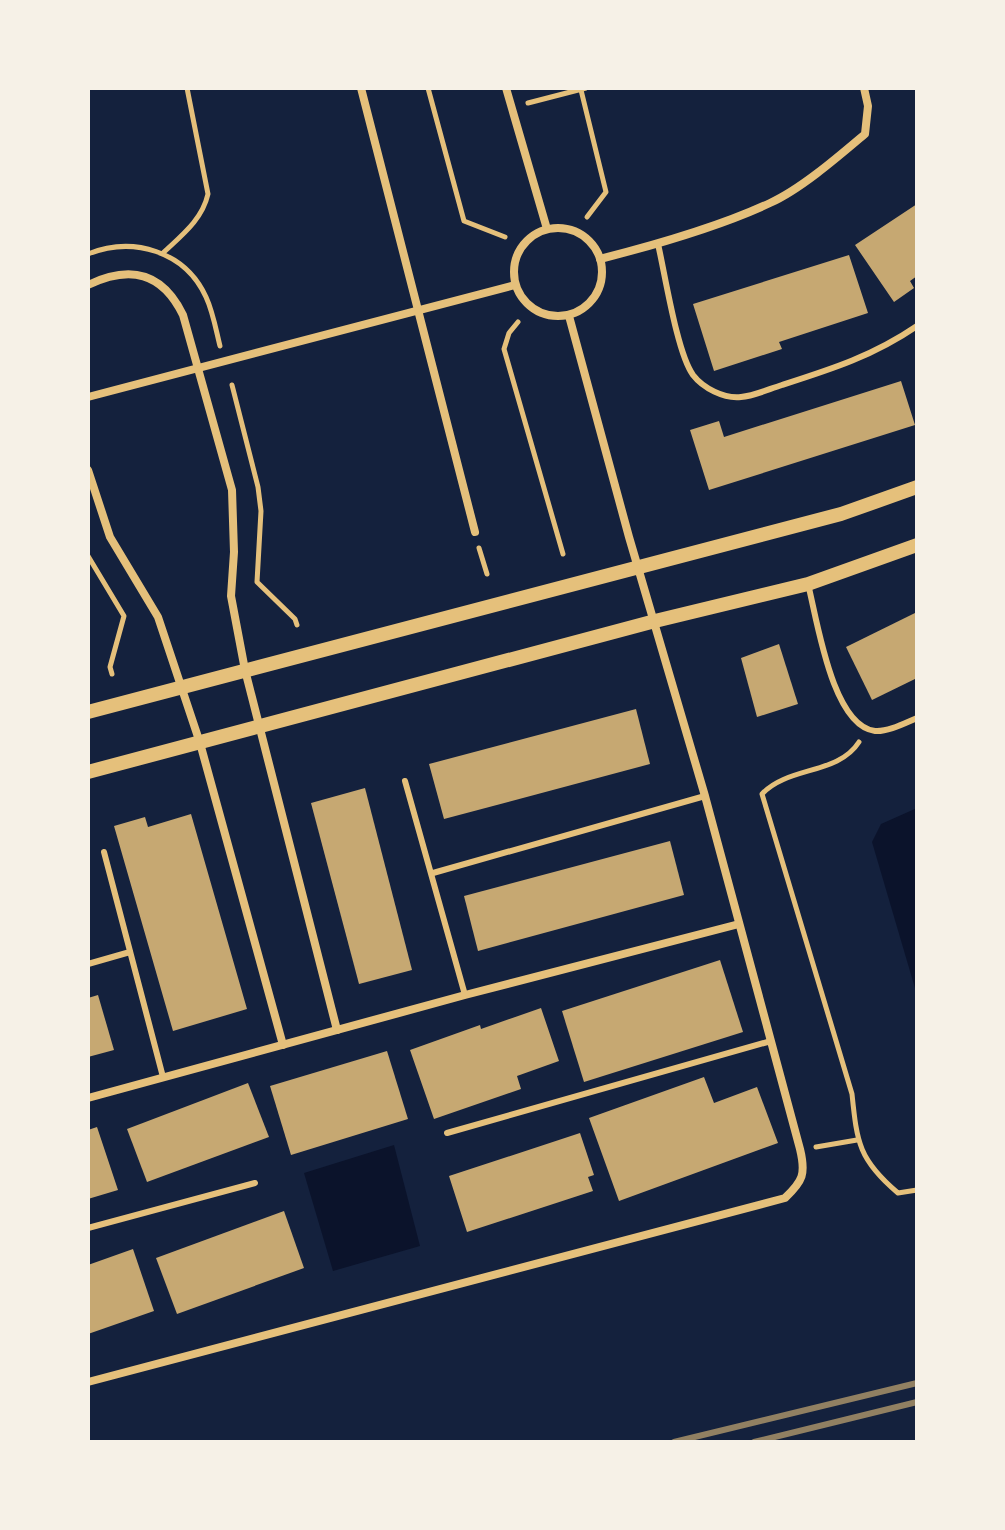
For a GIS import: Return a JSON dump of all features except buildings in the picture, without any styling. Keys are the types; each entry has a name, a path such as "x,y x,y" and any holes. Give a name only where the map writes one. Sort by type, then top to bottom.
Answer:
{"street":[{"path":"361,88 475,532"},
{"path":"506,88 547,229"},
{"path":"600,259 658,244 773,202 865,134 868,106 864,88"},
{"path":"547,229 573,230 585,237 600,259 602,274 592,301 569,316 541,314 529,307 515,285 513,271 516,257 533,235 547,229"},
{"path":"88,285 110,276 132,273 162,286 175,299 183,315 232,490 234,552 231,596 245,670 337,1030"},
{"path":"88,397 515,285"},
{"path":"88,1382 785,1198 801,1183 803,1162 800,1149 705,796 569,316"},
{"path":"88,470 110,537 158,617 200,743 283,1045"},
{"path":"88,712 841,514 917,487"},
{"path":"88,772 655,621 808,584 917,545"},
{"path":"88,1098 739,924"}],"lane":[{"path":"658,244 683,356 692,374 704,387 717,393 740,398 845,365 874,353 917,326"},
{"path":"808,584 836,691 847,712 860,726 877,731 917,718"},
{"path":"405,781 465,995"},
{"path":"433,873 705,796"},
{"path":"104,852 163,1077"},
{"path":"88,964 130,952"},
{"path":"447,1133 771,1041"},
{"path":"88,1228 255,1183"}],"path":[{"path":"163,253 198,219 208,194 187,88"},
{"path":"428,88 464,221 505,237"},
{"path":"552,97 583,89 606,188 587,217"},
{"path":"518,322 509,333 504,349 563,554"},
{"path":"232,385 258,487 261,511 257,582 295,619 297,625"},
{"path":"475,532 487,574"},
{"path":"88,556 124,616 110,667 112,674"},
{"path":"868,728 850,756 772,783 762,794 852,1094 857,1140 877,1176 898,1193 917,1190"},
{"path":"800,1149 857,1140"}],"water":[{"path":"917,808 917,995 872,842 881,824"},
{"path":"394,1145 420,1246 333,1271 304,1173"}],"railway":[{"path":"674,1442 917,1383"},
{"path":"754,1442 917,1402"}]}
